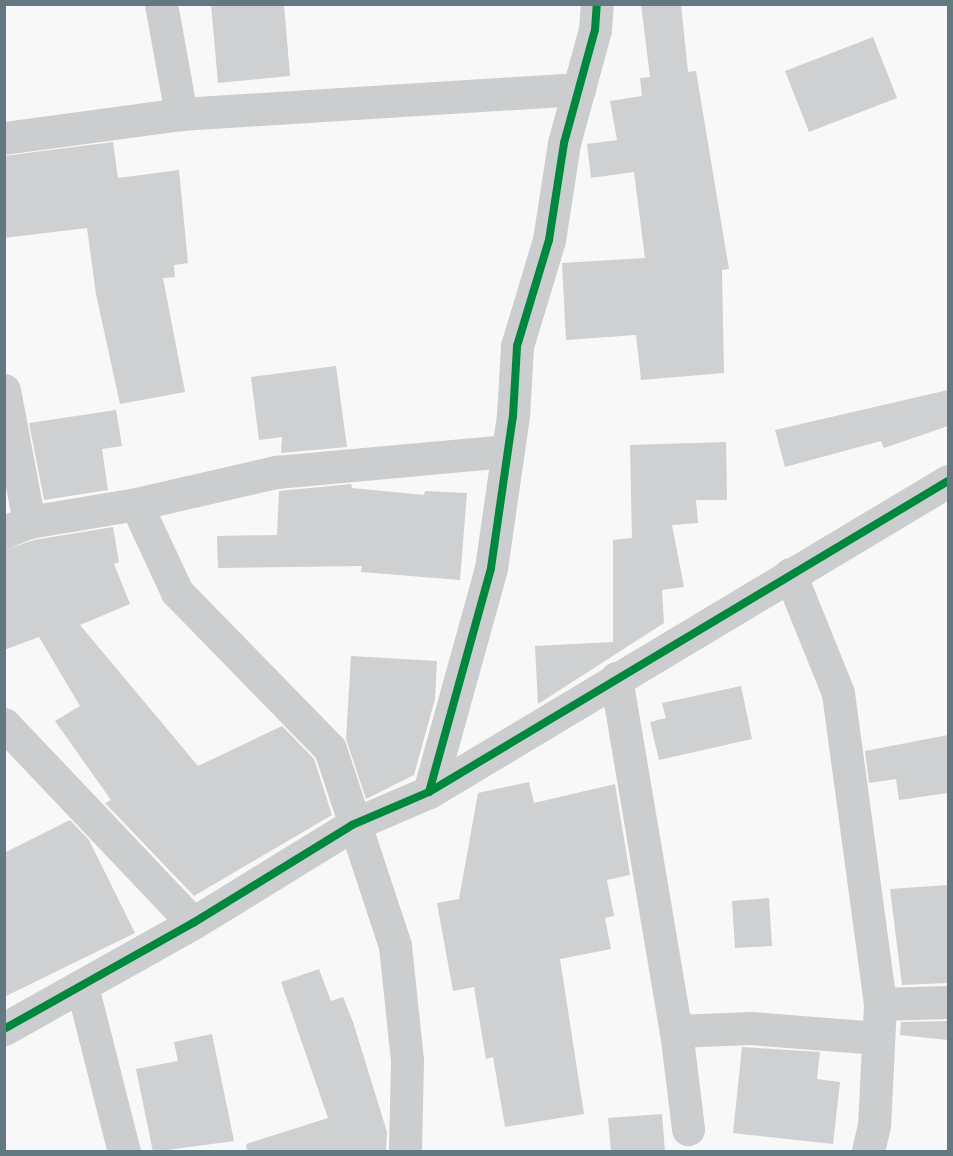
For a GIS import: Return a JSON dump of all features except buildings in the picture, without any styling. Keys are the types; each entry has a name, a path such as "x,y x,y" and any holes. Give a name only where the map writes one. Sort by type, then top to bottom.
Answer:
{"street":[{"path":"162,4 181,114"},
{"path":"429,792 491,568 508,451 517,346 549,240 564,143 596,30 597,4"},
{"path":"4,138 181,114 579,89"},
{"path":"4,390 17,527 136,504 276,472 508,451"},
{"path":"4,1029 193,923 352,825 429,792 948,481"},
{"path":"136,504 177,591 330,749 352,825 395,946 407,1061 405,1152"},
{"path":"790,574 838,693 880,1004 874,1125 868,1152"},
{"path":"616,678 676,1031 688,1129"},
{"path":"4,724 193,923"},
{"path":"82,986 124,1152"},
{"path":"880,1004 948,1002"},
{"path":"676,1031 750,1028 879,1038"}],"cycle path":[{"path":"429,792 491,568 513,416 517,346 549,240 564,143 595,30 597,4"},
{"path":"4,1029 193,923 352,825 429,792 948,481"}]}
